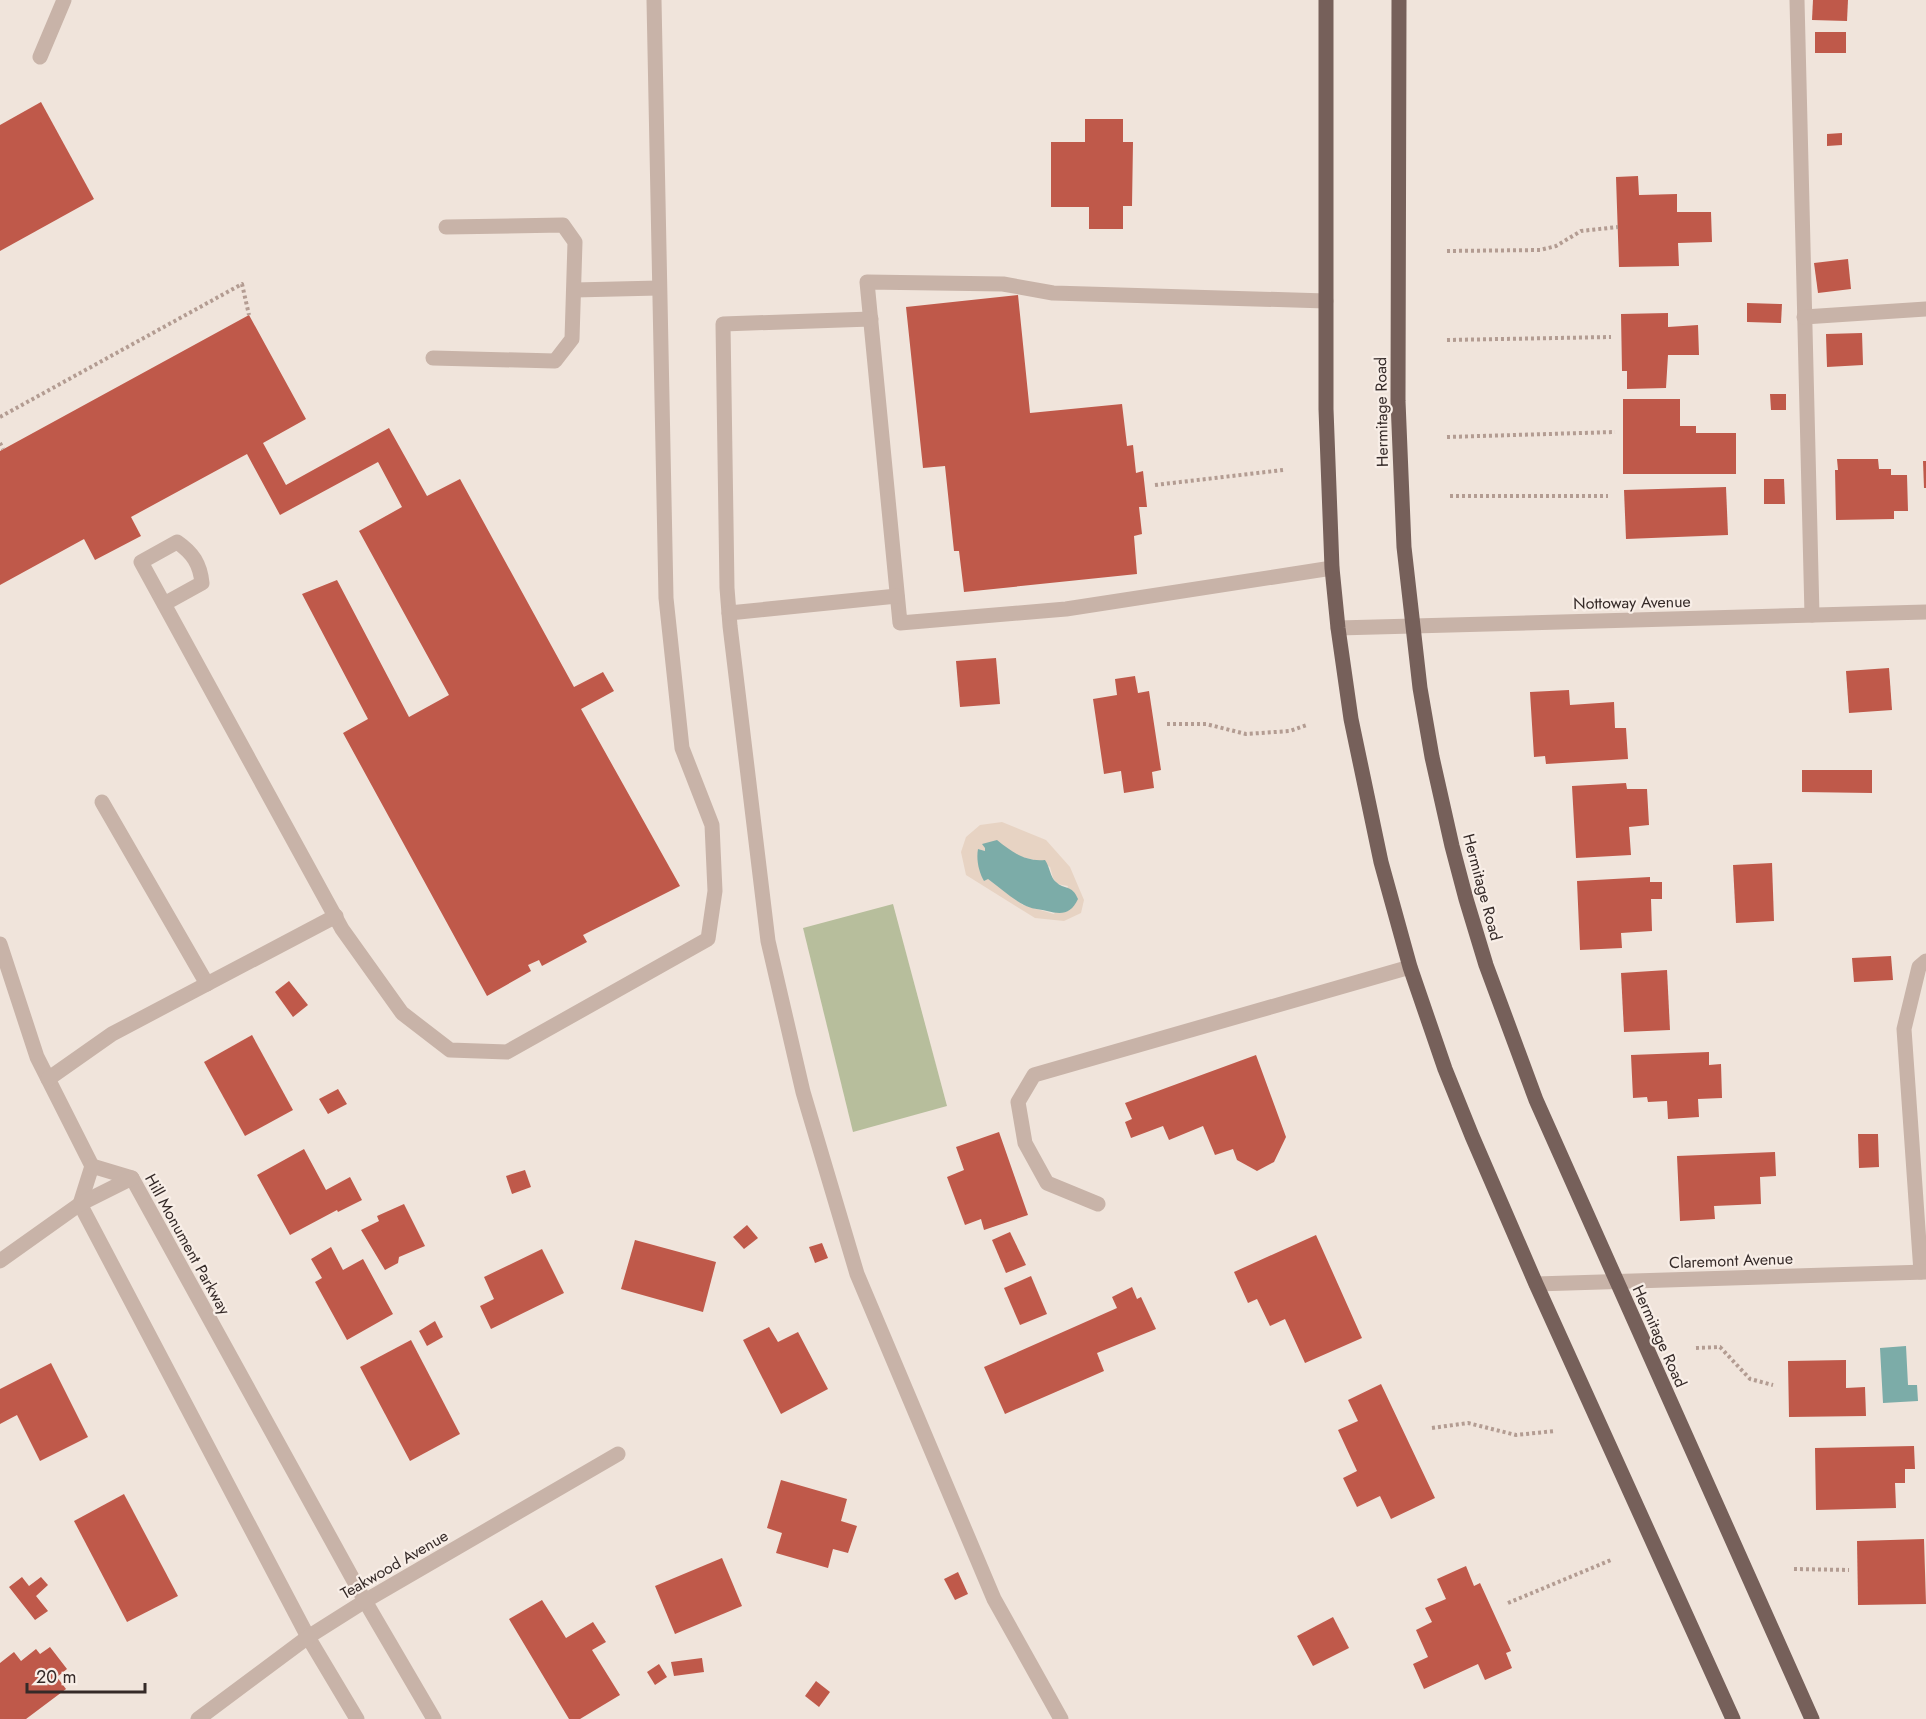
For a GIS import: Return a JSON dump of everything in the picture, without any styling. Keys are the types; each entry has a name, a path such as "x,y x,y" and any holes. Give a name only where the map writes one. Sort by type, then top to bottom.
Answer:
{"main road":[{"path":"1326,0 1326,409 1332,568 1338,628 1352,719 1381,862 1410,967 1445,1069 1468,1127 1536,1284 1733,1719"},
{"name":"Hermitage Road","path":"1399,0 1398,401 1404,547 1420,688 1441,798 1466,899 1486,965 1536,1100 1812,1719"}],"street":[{"path":"40,57 64,0"},
{"path":"164,604 342,929 402,1013 450,1050 507,1052 708,939 715,891 711,825 682,748 666,598 654,0"},
{"path":"1797,0 1812,615"},
{"path":"434,358 555,361 573,339 575,242 563,225 446,227"},
{"path":"1326,301 1053,293 1003,284 867,282 900,623 1066,609 1332,568"},
{"path":"574,290 659,288"},
{"path":"1804,317 1926,309"},
{"path":"871,319 723,324 729,613 768,941 803,1092 853,1263 994,1599 1061,1719"},
{"path":"729,613 897,596"},
{"name":"Nottoway Avenue","path":"1338,628 1926,612"},
{"path":"102,802 207,984"},
{"path":"48,1079 112,1034 336,916"},
{"path":"0,944 37,1057 92,1166 80,1204 308,1637 357,1719"},
{"path":"1923,1272 1904,1029 1919,967 1926,961"},
{"path":"1098,1204 1047,1183 1025,1143 1018,1102 1034,1075 1410,967"},
{"name":"Hill Monument Parkway","path":"92,1166 132,1178 365,1601 434,1719"},
{"path":"0,1261 80,1204 132,1178"},
{"name":"Claremont Avenue","path":"1536,1284 1923,1272"},
{"name":"Teakwood Avenue","path":"198,1719 308,1637 365,1601 618,1454"}],"path":[{"path":"1447,251 1540,250 1556,246 1581,231 1618,227"},
{"path":"0,417 242,284 249,315"},
{"path":"1447,340 1611,337"},
{"path":"1447,437 1615,432"},
{"path":"0,443 3,449"},
{"path":"1155,484 1283,470"},
{"path":"1450,496 1608,496"},
{"path":"1167,724 1206,724 1246,735 1290,731 1307,725"},
{"path":"1696,1348 1720,1347 1750,1379 1773,1385"},
{"path":"1432,1428 1468,1423 1516,1435 1555,1431"},
{"path":"1508,1603 1611,1560"},
{"path":"1794,1569 1849,1570"}],"green space":[{"path":"893,904 947,1106 853,1132 803,928"}],"shaded area":[{"path":"1002,822 1046,840 1070,867 1084,900 1081,913 1064,921 1035,918 966,875 961,852 966,837 980,825","holes":["997,841 1017,856 1039,861 1050,867 1057,884 1068,886 1054,914 1023,905 980,873 978,849 985,851 985,848"]}],"water":[{"path":"997,840 1025,858 1045,860 1054,880 1076,894 1078,899 1072,908 1066,912 1057,913 1029,907 988,879 984,881 978,866 978,849 985,851 982,844"},
{"path":"1906,1346 1908,1385 1917,1385 1918,1401 1883,1403 1880,1348"}],"building":[{"path":"1813,0 1848,0 1847,21 1812,20"},
{"path":"1815,32 1846,32 1846,53 1815,53"},
{"path":"41,102 94,199 0,251 0,125"},
{"path":"1085,119 1123,119 1123,142 1133,142 1132,206 1123,206 1123,229 1089,229 1089,207 1051,207 1051,142 1085,142"},
{"path":"1842,133 1842,145 1827,146 1827,134"},
{"path":"1638,176 1639,195 1677,194 1677,212 1711,212 1712,242 1678,243 1679,266 1619,267 1616,177"},
{"path":"1848,259 1851,289 1818,293 1814,263"},
{"path":"1018,295 1030,413 1122,404 1127,446 1133,445 1136,473 1143,471 1147,507 1139,507 1142,534 1134,536 1137,574 964,592 959,551 954,551 945,466 923,468 906,307"},
{"path":"1747,303 1782,304 1781,323 1747,322"},
{"path":"1668,313 1668,327 1698,325 1699,355 1668,355 1666,388 1627,389 1627,371 1622,371 1621,314"},
{"path":"249,315 306,419 263,443 286,485 389,428 427,496 460,479 574,687 603,672 614,691 581,709 680,886 583,935 587,942 542,966 539,960 528,965 531,971 487,996 343,733 368,719 302,594 337,580 409,717 449,695 359,531 402,507 378,462 280,515 247,454 131,517 141,536 95,560 84,539 0,585 0,451"},
{"path":"1862,333 1863,365 1827,367 1826,334"},
{"path":"1770,394 1786,394 1786,410 1771,410"},
{"path":"1623,399 1680,399 1680,426 1696,426 1696,433 1736,433 1736,474 1623,474"},
{"path":"1837,459 1878,459 1879,469 1891,469 1891,475 1907,475 1908,511 1894,511 1894,519 1836,520 1835,470 1838,470"},
{"path":"1923,461 1926,461 1926,488 1924,488"},
{"path":"1764,479 1784,479 1785,504 1764,504"},
{"path":"1726,487 1728,535 1626,539 1624,490"},
{"path":"996,658 1000,704 960,707 956,661"},
{"path":"1889,668 1892,710 1849,713 1846,671"},
{"path":"1135,676 1138,693 1149,691 1161,770 1152,772 1154,788 1124,793 1121,771 1104,774 1093,699 1117,695 1115,679"},
{"path":"1569,690 1570,705 1614,702 1615,728 1626,728 1628,759 1546,764 1545,756 1534,757 1530,692"},
{"path":"1802,770 1872,770 1872,793 1802,792"},
{"path":"1626,783 1627,789 1647,789 1649,825 1629,827 1631,855 1576,858 1572,786"},
{"path":"1772,863 1774,921 1736,923 1733,865"},
{"path":"1650,877 1650,882 1662,882 1662,899 1651,899 1652,931 1621,933 1622,948 1580,950 1577,881"},
{"path":"1891,956 1893,980 1854,982 1852,958"},
{"path":"1667,970 1670,1030 1624,1032 1621,973"},
{"path":"289,981 308,1005 293,1017 275,992"},
{"path":"252,1035 293,1110 245,1136 204,1062"},
{"path":"1709,1052 1709,1065 1721,1064 1722,1098 1698,1099 1699,1117 1668,1119 1667,1101 1648,1102 1647,1097 1633,1098 1631,1055"},
{"path":"1256,1055 1286,1137 1274,1162 1257,1171 1237,1160 1233,1149 1215,1155 1203,1126 1169,1140 1163,1126 1131,1138 1125,1122 1132,1119 1125,1103"},
{"path":"338,1089 347,1104 328,1114 319,1099"},
{"path":"999,1132 1028,1215 984,1230 981,1219 965,1225 947,1177 964,1170 956,1147"},
{"path":"1858,1134 1878,1134 1879,1167 1859,1168"},
{"path":"304,1149 326,1190 350,1177 362,1200 338,1212 337,1210 290,1235 257,1175"},
{"path":"1775,1152 1776,1176 1760,1177 1761,1204 1714,1206 1715,1219 1680,1221 1677,1156"},
{"path":"525,1170 531,1187 512,1194 506,1176"},
{"path":"404,1204 425,1246 399,1257 398,1263 385,1270 361,1230 379,1221 377,1216"},
{"path":"747,1225 758,1238 744,1249 733,1237"},
{"path":"1010,1232 1026,1265 1006,1273 992,1240"},
{"path":"1316,1235 1362,1338 1305,1363 1285,1319 1270,1326 1257,1299 1248,1303 1234,1272"},
{"path":"635,1240 716,1262 703,1312 621,1289"},
{"path":"822,1243 828,1258 815,1263 809,1247"},
{"path":"331,1247 343,1270 363,1259 393,1314 347,1340 315,1282 322,1278 311,1259"},
{"path":"542,1249 564,1293 491,1329 480,1306 494,1299 484,1277"},
{"path":"1031,1276 1047,1314 1020,1325 1004,1288"},
{"path":"1132,1287 1137,1299 1141,1297 1156,1329 1097,1353 1104,1371 1005,1414 984,1367 1117,1308 1112,1297"},
{"path":"435,1321 443,1337 427,1346 419,1331"},
{"path":"769,1327 778,1342 798,1332 828,1389 781,1414 743,1340"},
{"path":"411,1340 460,1434 410,1461 360,1367"},
{"path":"1846,1360 1846,1388 1865,1387 1866,1416 1789,1417 1788,1361"},
{"path":"51,1363 88,1437 40,1461 17,1415 0,1424 0,1389"},
{"path":"1381,1384 1435,1498 1391,1519 1380,1496 1357,1507 1343,1478 1357,1471 1338,1430 1358,1421 1348,1400"},
{"path":"1914,1446 1915,1469 1905,1469 1905,1483 1895,1483 1896,1508 1816,1510 1815,1448"},
{"path":"781,1480 847,1499 841,1521 857,1526 848,1553 833,1549 828,1568 776,1553 782,1533 767,1528"},
{"path":"124,1494 178,1596 127,1622 74,1521"},
{"path":"1924,1539 1926,1604 1858,1605 1857,1541"},
{"path":"722,1558 742,1606 675,1634 655,1586"},
{"path":"1466,1566 1474,1586 1480,1583 1511,1651 1506,1653 1512,1668 1485,1680 1478,1664 1424,1689 1413,1664 1428,1657 1416,1630 1432,1622 1425,1608 1446,1599 1437,1579"},
{"path":"958,1572 968,1594 955,1600 944,1579"},
{"path":"22,1577 29,1586 41,1577 48,1585 36,1596 48,1611 35,1620 9,1587"},
{"path":"542,1600 566,1638 593,1622 606,1642 592,1650 620,1695 580,1719 569,1719 509,1619"},
{"path":"1333,1617 1349,1648 1313,1666 1297,1636"},
{"path":"50,1647 67,1669 57,1677 66,1689 26,1719 0,1719 0,1663 14,1652 21,1661 36,1649 40,1654"},
{"path":"702,1658 704,1672 674,1676 671,1662"},
{"path":"659,1664 667,1677 655,1685 647,1672"},
{"path":"816,1681 830,1692 819,1707 805,1696"}]}
